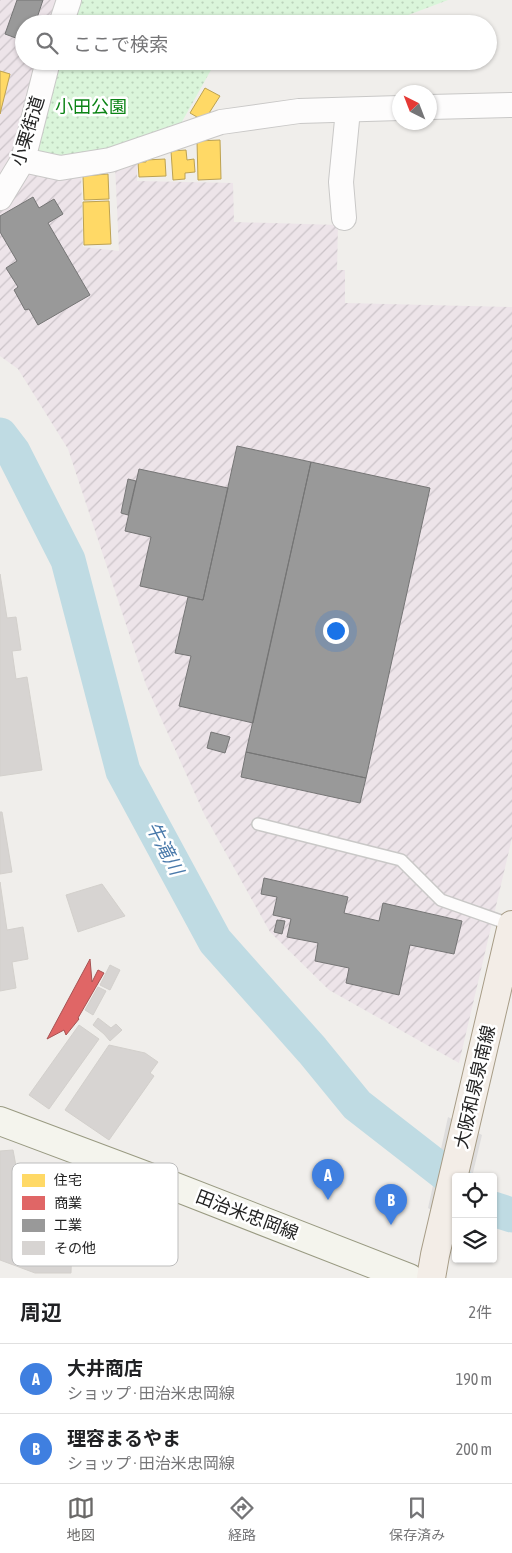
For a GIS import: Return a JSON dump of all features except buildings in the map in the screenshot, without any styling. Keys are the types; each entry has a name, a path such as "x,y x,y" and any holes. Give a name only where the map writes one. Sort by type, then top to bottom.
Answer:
{"main road":[{"name":"大阪和泉泉南線","path":"431,1278 512,925"},
{"name":"田治米忠岡線","path":"0,1121 112,1163"},
{"name":"田治米忠岡線","path":"178,1188 409,1278"}],"street":[{"path":"64,15 69,0"},
{"name":"小栗街道","path":"0,198 23,160 46,70"},
{"path":"437,107 512,105"},
{"path":"23,160 60,168 110,160 221,122 299,111 392,108"},
{"path":"344,218 341,182 348,110"}],"lane":[{"path":"258,824 401,860 441,900 512,925"}],"shaded area":[{"path":"0,0 58,0 54,15 15,15 15,70 37,70 9,165 30,169 81,173 83,247 119,251 115,165 137,158 137,181 233,183 234,222 338,225 337,270 345,270 345,303 512,307 512,838 459,1063 329,990 270,932 205,816 146,685 68,449 18,369 0,356"}],"green space":[{"path":"75,0 448,0 408,15 70,15"},
{"name":"小田公園","path":"53,70 211,70 179,127 80,158 37,155"}],"pier":[{"path":"448,1117 482,1135 473,1173 452,1173 452,1221 428,1208"}],"waterway":[{"name":"牛滝川","path":"0,435 13,452 68,560 123,771 215,941 312,1050 357,1105 452,1179"},
{"name":"牛滝川","path":"497,1210 512,1215"}],"place":[{"name":"大井商店","path":"328,1200"},
{"name":"理容まるやま","path":"391,1225"}]}
